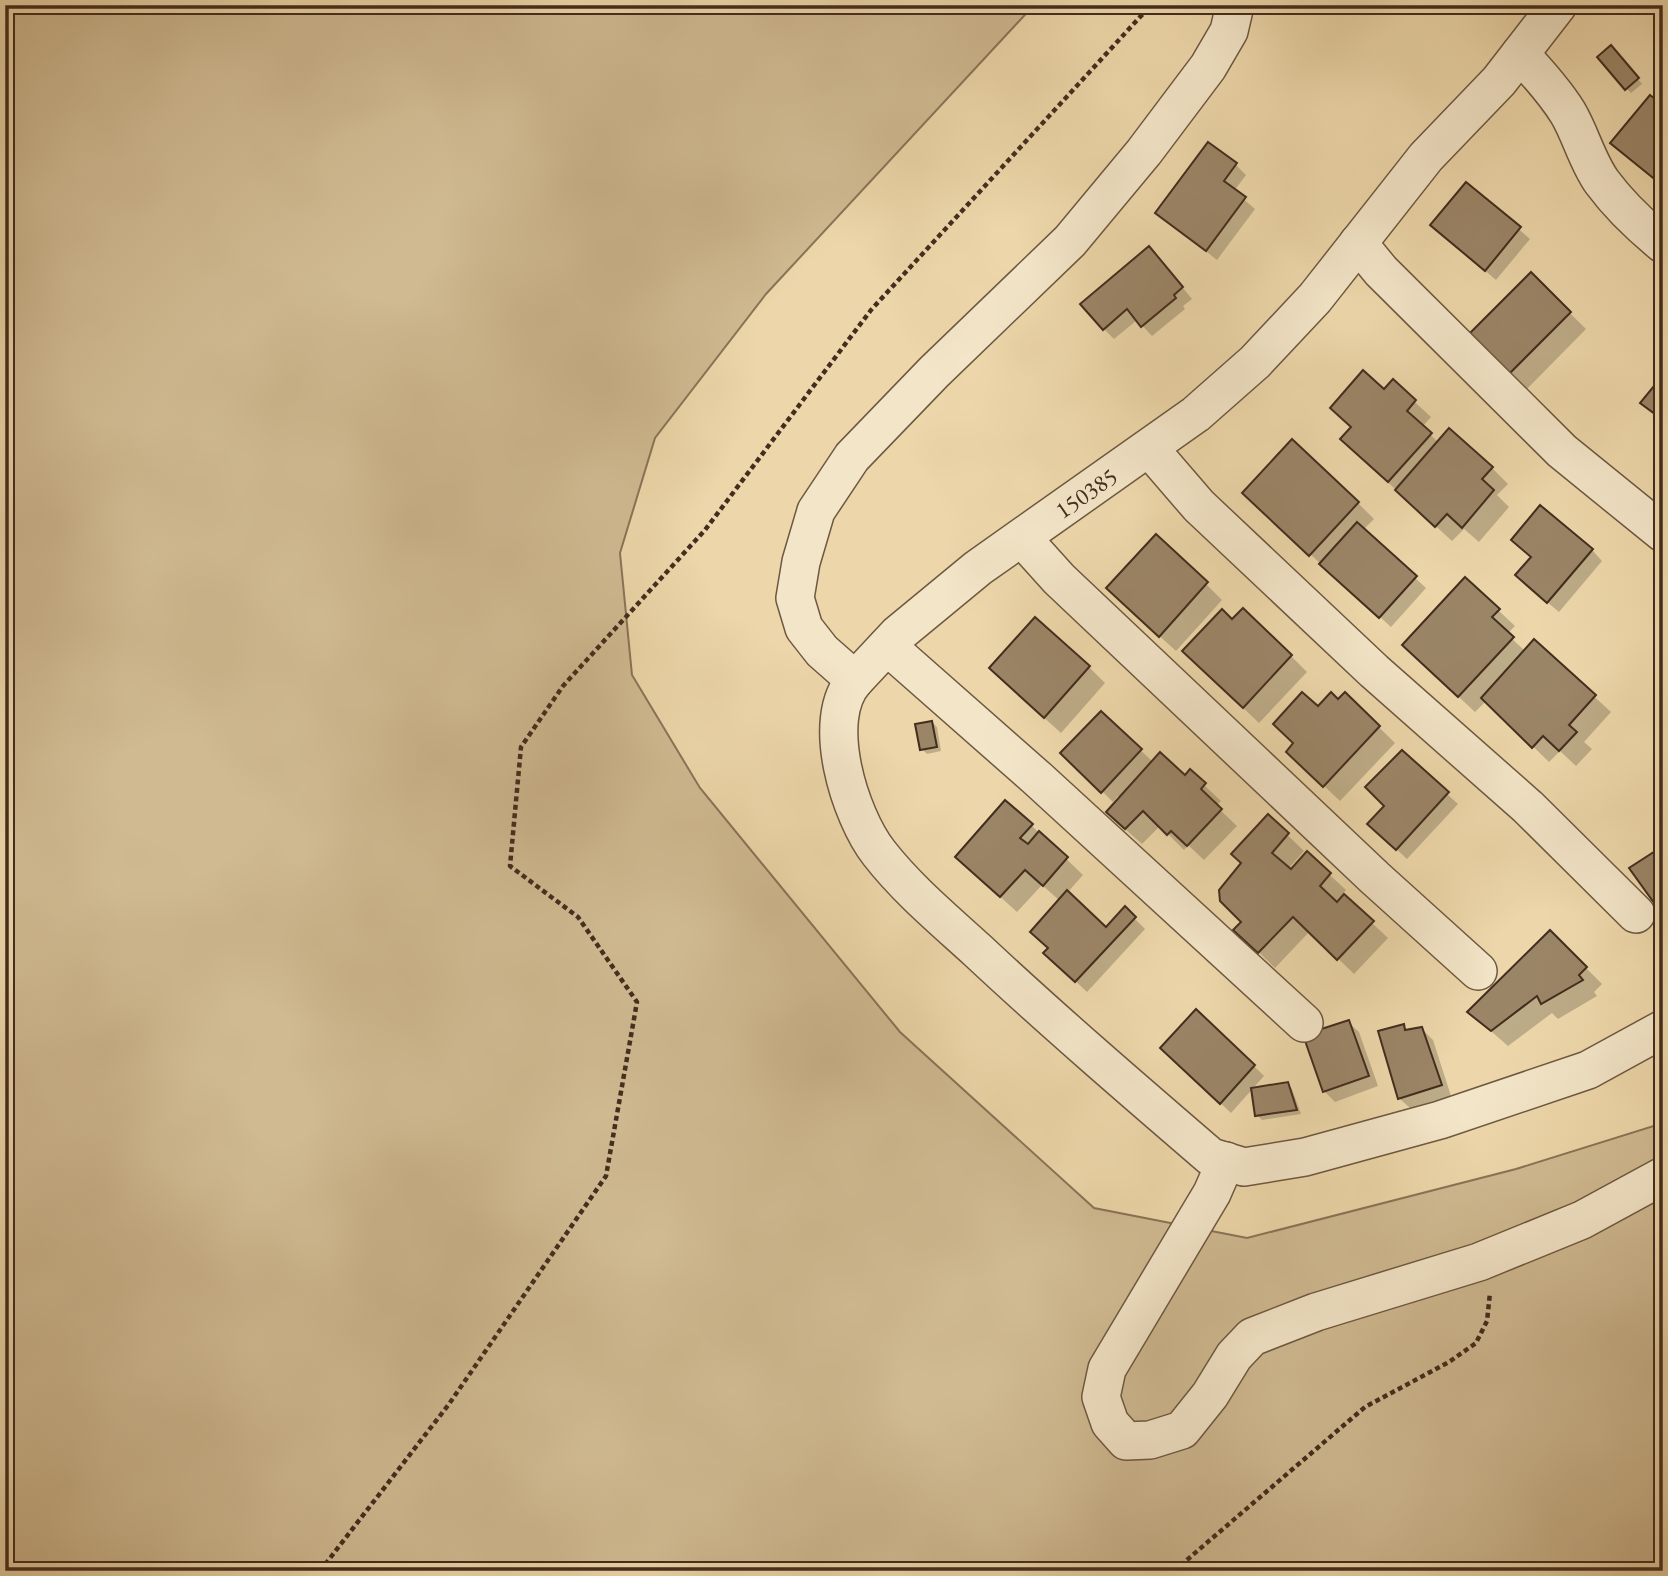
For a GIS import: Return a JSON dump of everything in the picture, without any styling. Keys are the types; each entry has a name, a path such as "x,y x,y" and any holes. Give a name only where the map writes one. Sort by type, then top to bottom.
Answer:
{"street":[{"path":"855,680 822,651 804,628 796,598 801,562 816,511 852,457 934,372 1070,241 1144,152 1208,67 1229,31 1235,5"},
{"name":"150385","path":"1226,1161 1211,1157 1024,994 912,890 878,852 856,815 841,758 839,713 855,680 887,646 978,568 1196,414 1255,362 1315,298 1426,157 1499,81 1558,5"},
{"path":"1520,54 1569,114 1586,155 1602,181 1647,231 1663,244"},
{"path":"1357,243 1381,271 1562,451 1663,533"},
{"path":"1149,448 1209,515 1374,671 1528,807 1636,914"},
{"path":"1022,538 1059,579 1375,878 1478,971"},
{"path":"887,646 1038,779 1304,1023"},
{"path":"1663,1029 1588,1070 1440,1120 1305,1157 1244,1167 1226,1161 1212,1192 1107,1369 1101,1397 1110,1423 1126,1441 1150,1440 1182,1430 1210,1395 1234,1356 1252,1337 1316,1311 1479,1262 1582,1220 1663,1177"}],"path":[{"path":"320,1571 449,1404 606,1175 637,1002 578,917 510,866 521,747 563,686 705,530 871,310 1151,5"},
{"path":"1174,1571 1366,1407 1449,1362 1476,1343 1487,1321 1491,1296 1479,1262"}],"shaded area":[{"path":"5,5 1034,5 766,294 655,438 620,553 632,675 700,788 900,1032 1094,1208 1247,1238 1516,1169 1663,1123 1663,1571 5,1571"}],"building":[{"path":"1611,45 1639,78 1625,90 1597,57"},
{"path":"1650,95 1663,105 1663,186 1610,143"},
{"path":"1208,142 1237,163 1224,181 1246,197 1206,251 1155,213"},
{"path":"1466,182 1521,227 1485,271 1430,225"},
{"path":"1149,246 1183,287 1174,295 1176,298 1141,327 1127,309 1103,330 1080,304"},
{"path":"1531,272 1571,312 1506,377 1466,337"},
{"path":"1363,370 1384,389 1393,379 1416,400 1407,411 1432,433 1388,482 1340,439 1351,427 1330,408"},
{"path":"1663,375 1663,420 1640,403"},
{"path":"1449,428 1493,467 1482,479 1494,490 1462,528 1447,514 1435,527 1395,490"},
{"path":"1292,439 1359,502 1309,556 1242,493"},
{"path":"1540,505 1593,549 1547,603 1515,575 1531,557 1511,540"},
{"path":"1357,522 1417,576 1379,618 1319,564"},
{"path":"1156,534 1208,582 1159,637 1106,588"},
{"path":"1465,577 1500,609 1492,617 1514,637 1458,697 1402,645"},
{"path":"1243,608 1292,655 1243,708 1182,651 1222,609 1232,619"},
{"path":"1035,617 1090,666 1044,718 989,668"},
{"path":"1534,639 1596,695 1569,725 1577,732 1559,751 1543,736 1532,748 1481,698"},
{"path":"1302,692 1318,706 1331,692 1338,699 1345,692 1380,726 1323,787 1286,752 1293,743 1273,724"},
{"path":"1101,711 1142,749 1101,793 1060,753"},
{"path":"932,721 937,747 920,750 915,724"},
{"path":"1402,750 1449,792 1396,850 1367,824 1384,806 1365,787"},
{"path":"1160,752 1185,775 1190,769 1206,783 1201,789 1222,809 1187,846 1171,831 1167,835 1143,811 1125,829 1106,812"},
{"path":"1005,800 1033,824 1020,838 1028,844 1039,831 1068,857 1043,886 1025,870 1000,897 955,857"},
{"path":"1268,814 1289,833 1272,853 1291,869 1307,851 1331,873 1320,886 1337,902 1344,894 1374,921 1337,960 1293,917 1258,953 1233,930 1241,922 1220,901 1219,890 1241,863 1231,854"},
{"path":"1663,846 1663,914 1662,914 1629,868"},
{"path":"1067,890 1106,927 1125,906 1136,917 1075,982 1043,953 1048,948 1030,932"},
{"path":"1550,930 1587,967 1579,975 1583,980 1541,1004 1537,996 1491,1031 1467,1012"},
{"path":"1196,1009 1255,1065 1220,1104 1160,1048"},
{"path":"1349,1020 1369,1076 1323,1092 1303,1035"},
{"path":"1404,1024 1405,1030 1422,1027 1442,1085 1398,1099 1378,1031"},
{"path":"1288,1082 1297,1110 1255,1116 1251,1088"}]}
